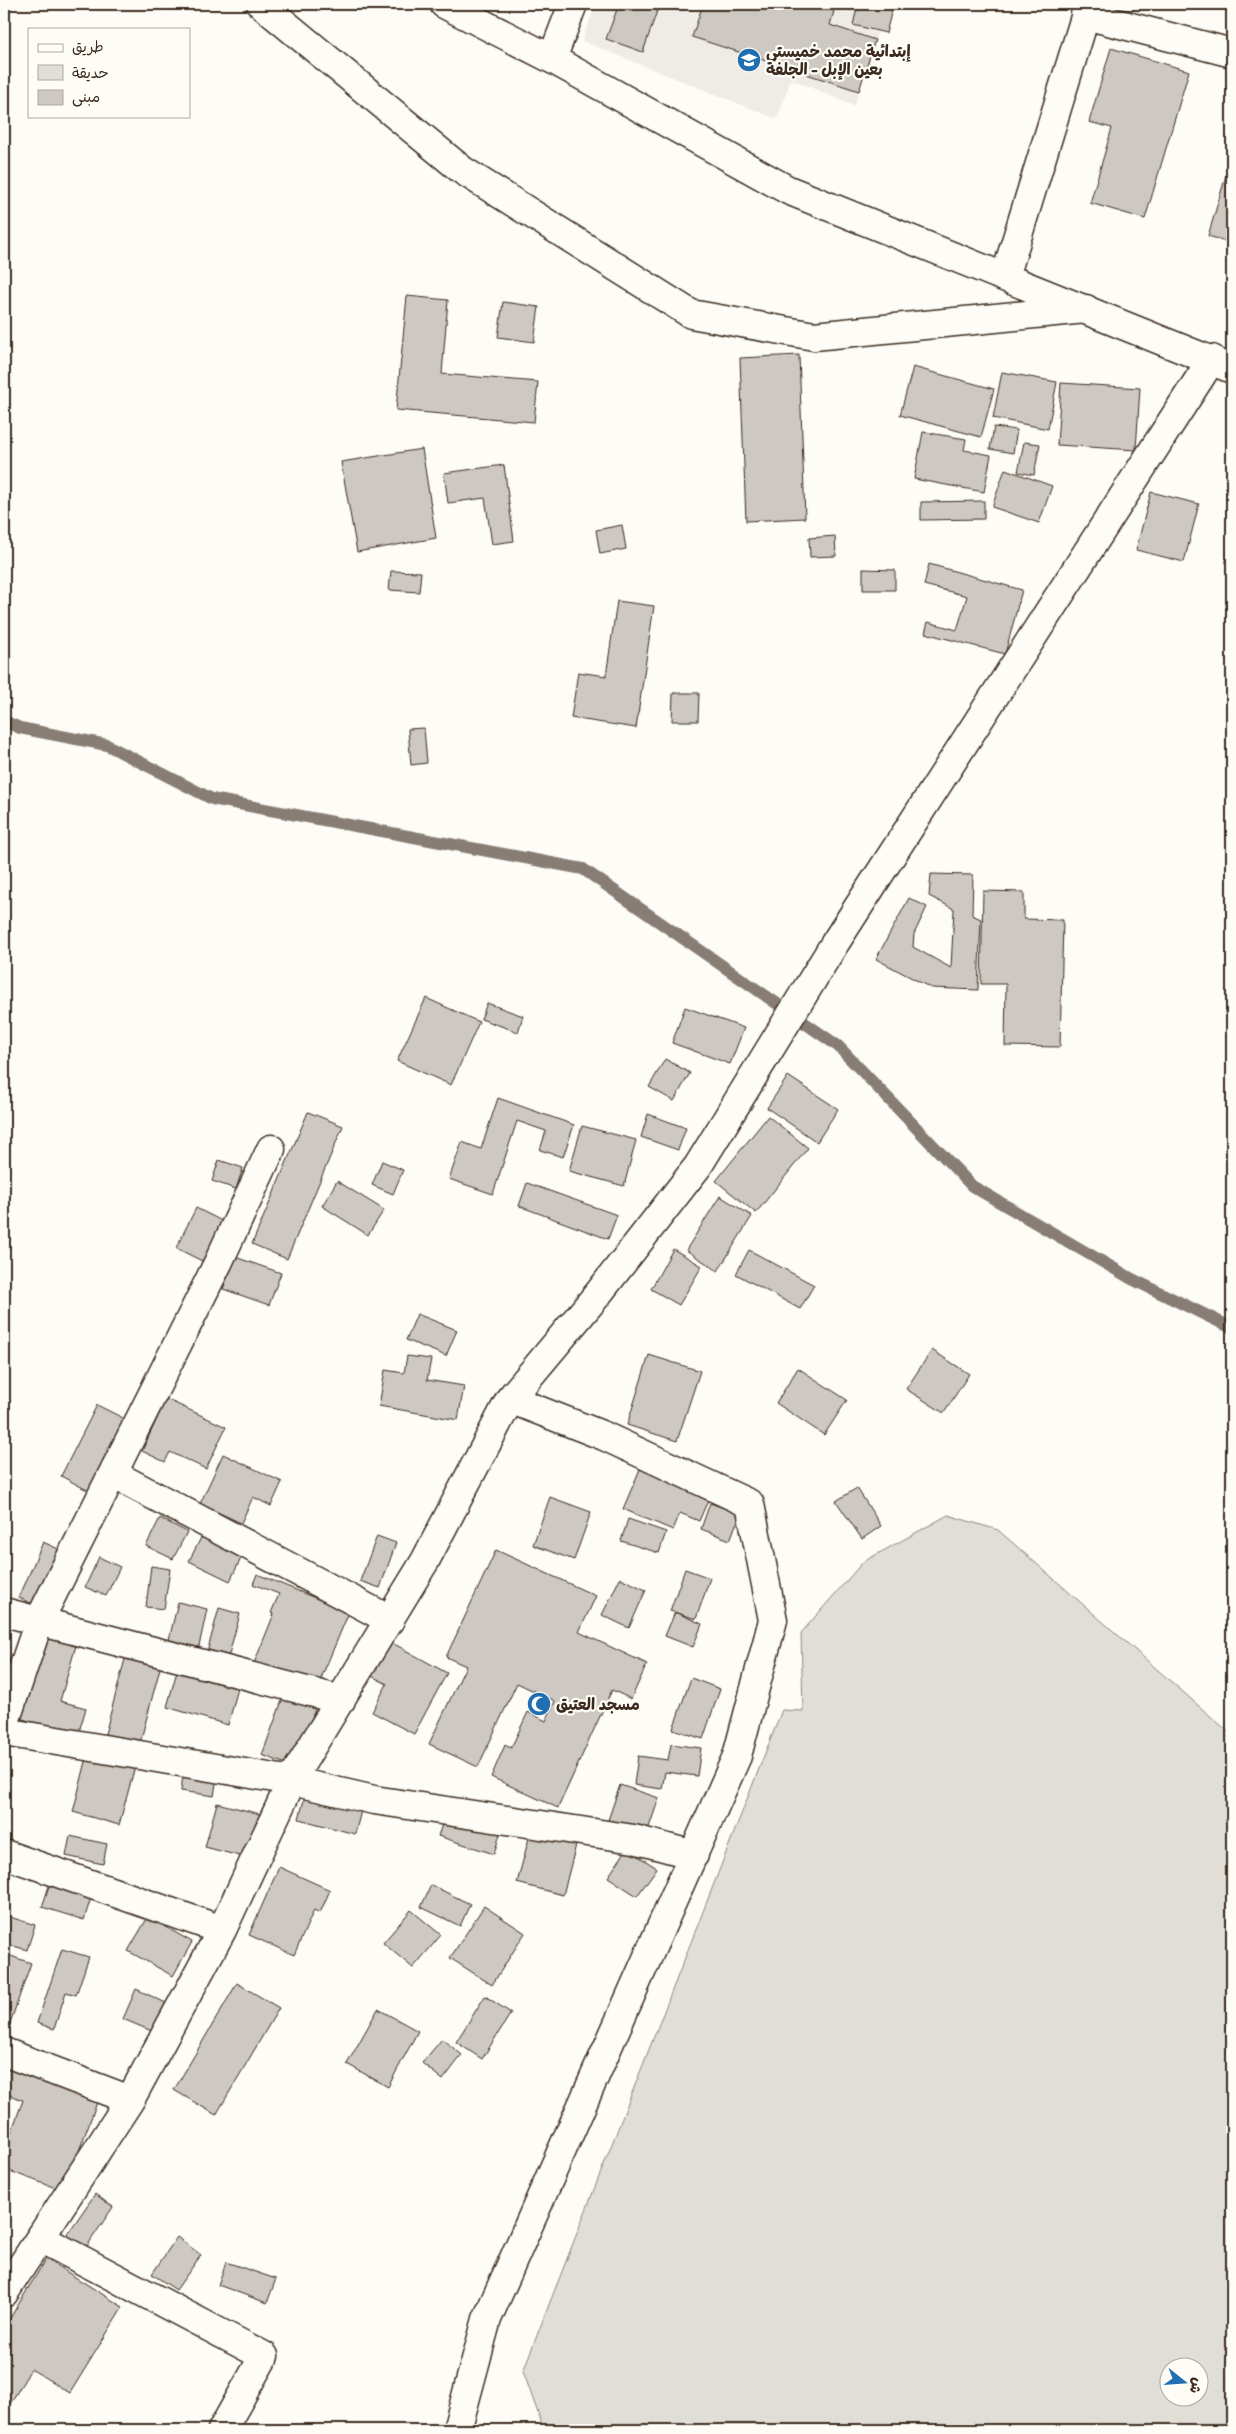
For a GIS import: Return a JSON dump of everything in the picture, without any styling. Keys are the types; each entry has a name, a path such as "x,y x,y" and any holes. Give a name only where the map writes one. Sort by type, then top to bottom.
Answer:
{"street":[{"path":"261,4 462,170 691,314 814,336 1086,309"},
{"path":"4,2293 130,2100 222,1930 292,1781 425,1561 510,1399 598,1294 698,1166 835,943 1225,363 788,190 552,60 444,4"},
{"path":"552,60 573,4"},
{"path":"1006,277 1099,11 1232,53"},
{"path":"4,1725 39,1621 218,1263 271,1148"},
{"path":"457,2430 487,2319 737,1756 773,1620 750,1504 604,1436 510,1399"},
{"path":"113,1474 390,1620"},
{"path":"4,1612 341,1700"},
{"path":"4,1732 292,1781 374,1800 634,1839 694,1855"},
{"path":"4,1854 222,1930"},
{"path":"4,2052 130,2100"},
{"path":"40,2238 264,2356 222,2430"}],"shaded area":[{"name":"إبتدائية محمد خميستي بعين الإبل - الجلفة","path":"596,4 887,4 854,106 791,79 777,119 582,41"}],"green space":[{"path":"948,1515 998,1530 1232,1735 1232,2430 544,2430 523,2371 782,1710 803,1711 801,1633 863,1562"}],"building":[{"path":"619,4 647,4 658,8 643,52 606,39"},
{"path":"675,4 692,4 691,9"},
{"path":"703,4 811,4 834,11 830,25 875,40 859,91 692,37"},
{"path":"858,4 893,6 886,33 853,25"},
{"path":"1111,48 1189,71 1145,219 1090,203 1112,128 1089,122"},
{"path":"1232,155 1232,243 1208,236"},
{"path":"407,296 448,300 442,374 538,382 534,422 396,410"},
{"path":"503,302 539,307 534,342 498,337"},
{"path":"799,355 805,518 746,521 740,358"},
{"path":"913,367 994,389 981,437 900,415"},
{"path":"1002,372 1057,382 1048,429 993,418"},
{"path":"1061,383 1140,388 1136,450 1057,445"},
{"path":"994,427 1017,430 1013,453 990,449"},
{"path":"923,432 966,439 964,450 991,455 984,492 914,479"},
{"path":"1024,442 1040,444 1034,475 1018,472"},
{"path":"422,449 436,538 357,552 341,462"},
{"path":"504,465 514,541 492,544 485,498 448,503 444,473"},
{"path":"1005,469 1052,486 1039,523 992,507"},
{"path":"1151,492 1199,504 1184,562 1136,550"},
{"path":"984,501 984,519 921,520 921,502"},
{"path":"622,525 626,549 600,554 596,530"},
{"path":"835,536 836,556 810,557 809,538"},
{"path":"929,564 1022,590 1005,654 925,633 928,622 957,630 967,596 924,585"},
{"path":"863,569 895,570 895,590 863,590"},
{"path":"391,571 421,572 419,592 389,590"},
{"path":"617,601 654,606 636,728 571,718 578,672 606,676"},
{"path":"673,693 699,693 698,721 672,721"},
{"path":"424,728 427,763 411,765 408,729"},
{"path":"931,874 973,875 972,915 981,919 978,990 931,988 876,959 909,898 927,907 914,934 913,947 951,968 954,909 929,896"},
{"path":"983,891 1024,892 1024,919 1063,920 1060,1047 1005,1046 1006,984 981,984"},
{"path":"426,998 479,1022 451,1085 397,1061"},
{"path":"487,1003 523,1016 518,1032 481,1019"},
{"path":"685,1007 744,1028 730,1064 672,1043"},
{"path":"665,1059 690,1073 674,1101 649,1087"},
{"path":"788,1076 838,1109 817,1142 767,1108"},
{"path":"498,1098 574,1125 563,1157 540,1150 546,1131 517,1121 493,1194 449,1179 462,1142 481,1149"},
{"path":"308,1112 343,1126 287,1259 252,1244"},
{"path":"648,1114 686,1128 678,1150 641,1137"},
{"path":"768,1116 808,1148 756,1213 716,1181"},
{"path":"582,1126 636,1140 624,1186 569,1171"},
{"path":"219,1160 243,1168 236,1189 212,1181"},
{"path":"382,1161 403,1170 393,1194 372,1185"},
{"path":"337,1181 384,1210 368,1235 322,1206"},
{"path":"527,1183 617,1215 608,1239 519,1206"},
{"path":"720,1196 752,1216 718,1271 686,1250"},
{"path":"196,1208 224,1222 204,1262 176,1248"},
{"path":"673,1249 702,1266 679,1305 651,1289"},
{"path":"749,1250 814,1285 800,1309 736,1274"},
{"path":"235,1257 281,1273 269,1305 223,1289"},
{"path":"417,1314 457,1330 446,1356 406,1340"},
{"path":"932,1350 969,1374 944,1413 906,1389"},
{"path":"649,1355 700,1371 677,1441 627,1425"},
{"path":"407,1356 431,1359 427,1380 464,1386 458,1420 379,1406 385,1370 404,1373"},
{"path":"798,1368 847,1400 824,1435 776,1403"},
{"path":"166,1399 226,1427 206,1469 170,1452 165,1462 142,1451"},
{"path":"97,1405 137,1425 100,1497 61,1476"},
{"path":"223,1454 282,1482 271,1506 253,1497 241,1523 200,1504"},
{"path":"640,1469 709,1498 699,1521 680,1513 673,1530 623,1509"},
{"path":"857,1488 881,1526 862,1539 836,1501"},
{"path":"550,1497 591,1512 574,1560 533,1545"},
{"path":"710,1503 740,1514 730,1540 701,1529"},
{"path":"160,1518 187,1532 173,1559 146,1546"},
{"path":"628,1519 666,1532 659,1553 621,1541"},
{"path":"204,1532 244,1552 230,1581 189,1561"},
{"path":"377,1536 396,1543 380,1588 360,1581"},
{"path":"43,1542 65,1552 40,1607 19,1598"},
{"name":"مسجد العتيق","path":"496,1550 596,1596 579,1632 647,1664 631,1699 612,1690 558,1808 491,1777 505,1745 511,1748 528,1712 546,1721 555,1701 517,1683 478,1767 429,1744 466,1666 446,1657"},
{"path":"99,1557 120,1567 106,1596 85,1587"},
{"path":"151,1566 170,1569 164,1609 146,1607"},
{"path":"685,1569 710,1578 696,1619 670,1611"},
{"path":"257,1574 349,1612 317,1688 253,1666 274,1614 271,1613 279,1594 253,1584"},
{"path":"620,1578 646,1590 629,1628 602,1615"},
{"path":"178,1602 207,1609 198,1651 168,1644"},
{"path":"219,1608 240,1614 226,1665 205,1660"},
{"path":"675,1612 702,1624 693,1647 665,1636"},
{"path":"43,1633 77,1642 60,1701 86,1708 78,1735 19,1718"},
{"path":"385,1639 447,1673 414,1734 372,1712 387,1684 366,1673"},
{"path":"128,1648 163,1657 140,1743 105,1734"},
{"path":"179,1664 240,1681 228,1725 167,1707"},
{"path":"691,1678 720,1689 703,1739 673,1729"},
{"path":"283,1698 315,1709 294,1767 262,1755"},
{"path":"671,1744 701,1748 697,1776 665,1772 662,1789 634,1785 638,1756 668,1760"},
{"path":"89,1750 136,1763 119,1825 73,1812"},
{"path":"184,1767 218,1771 214,1796 181,1791"},
{"path":"620,1785 659,1798 645,1839 606,1826"},
{"path":"306,1792 362,1807 355,1834 299,1819"},
{"path":"217,1803 260,1814 247,1858 205,1847"},
{"path":"445,1816 500,1834 494,1854 438,1836"},
{"path":"531,1830 577,1841 563,1895 517,1883"},
{"path":"70,1836 107,1844 103,1864 66,1856"},
{"path":"627,1849 657,1868 637,1896 608,1877"},
{"path":"279,1867 330,1890 320,1913 314,1910 294,1955 249,1935"},
{"path":"53,1874 94,1888 84,1920 42,1907"},
{"path":"431,1885 470,1904 460,1926 421,1907"},
{"path":"484,1906 525,1933 492,1985 450,1958"},
{"path":"411,1910 441,1935 413,1968 383,1943"},
{"path":"4,1915 35,1925 27,1950 4,1943"},
{"path":"148,1917 192,1942 173,1976 128,1951"},
{"path":"62,1949 89,1957 76,1995 66,1992 54,2029 37,2023"},
{"path":"5,1954 31,1963 8,2029 4,2027"},
{"path":"237,1983 279,2008 216,2115 174,2090"},
{"path":"136,1989 166,2003 154,2032 123,2019"},
{"path":"485,1996 511,2013 482,2059 456,2042"},
{"path":"378,2009 418,2031 388,2087 347,2064"},
{"path":"442,2039 462,2055 443,2080 422,2063"},
{"path":"4,2062 99,2097 64,2191 4,2169 4,2152 23,2100 4,2093"},
{"path":"95,2194 113,2207 83,2252 64,2239"},
{"path":"177,2237 201,2255 176,2290 152,2274"},
{"path":"46,2259 123,2307 70,2393 31,2369 4,2414 4,2328"},
{"path":"226,2262 276,2279 267,2303 218,2285"}],"waterway":[{"path":"4,721 20,728 107,745 212,799 583,869 838,1046 972,1186 1132,1279 1232,1328"}],"place":[{"name":"إبتدائية محمد خميستي بعين الإبل - الجلفة","path":"749,60"},
{"name":"مسجد العتيق","path":"539,1704"}]}
